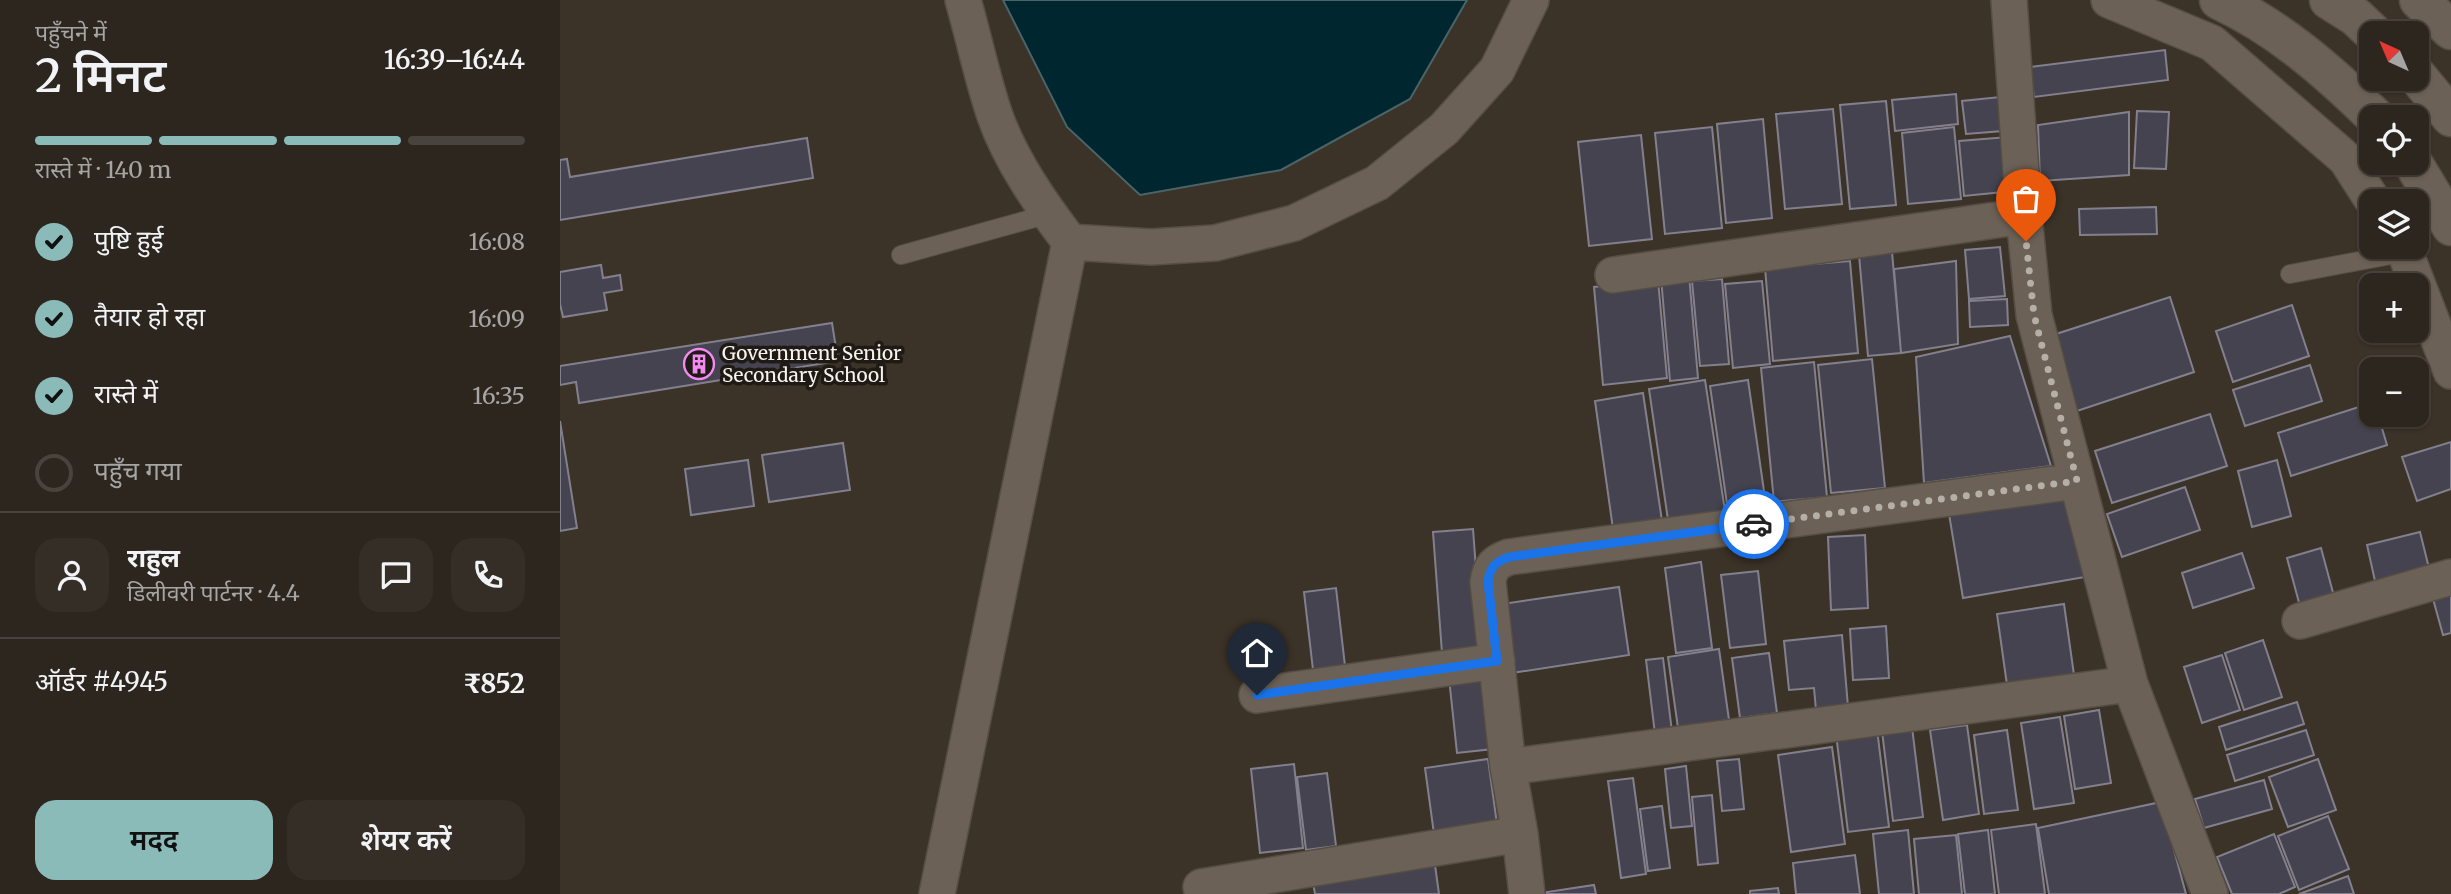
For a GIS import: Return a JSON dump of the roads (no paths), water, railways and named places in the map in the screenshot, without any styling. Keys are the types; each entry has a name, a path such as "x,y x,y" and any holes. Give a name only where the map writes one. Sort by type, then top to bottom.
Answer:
{"street":[{"path":"937,894 1070,242 1019,166 996,118 963,0"},
{"path":"1070,242 1151,247 1215,243 1294,223 1377,183 1444,129 1497,70 1531,0"},
{"path":"2009,0 2024,216 2034,315 2130,684 2210,894"},
{"path":"2109,0 2212,43 2346,159 2365,189"},
{"path":"2219,0 2300,48 2362,105"},
{"path":"2329,0 2360,21"},
{"path":"2419,0 2451,30"},
{"path":"2429,90 2451,117"},
{"path":"2420,175 2451,226"},
{"path":"1613,275 2024,216"},
{"path":"2409,259 2451,370"},
{"path":"1527,894 1508,767 1488,582 1490,569 1498,561 1509,557 2077,481"},
{"path":"2300,621 2451,576"},
{"path":"1257,695 1497,661"},
{"path":"1508,767 2130,684"},
{"path":"1201,887 1520,834"}],"lane":[{"path":"901,255 1049,214"},
{"path":"2290,274 2359,259"}],"water":[{"path":"1003,0 1467,0 1410,99 1281,170 1140,195 1067,127"}],"place":[{"name":"Government Senior Secondary School","path":"699,364"}]}
